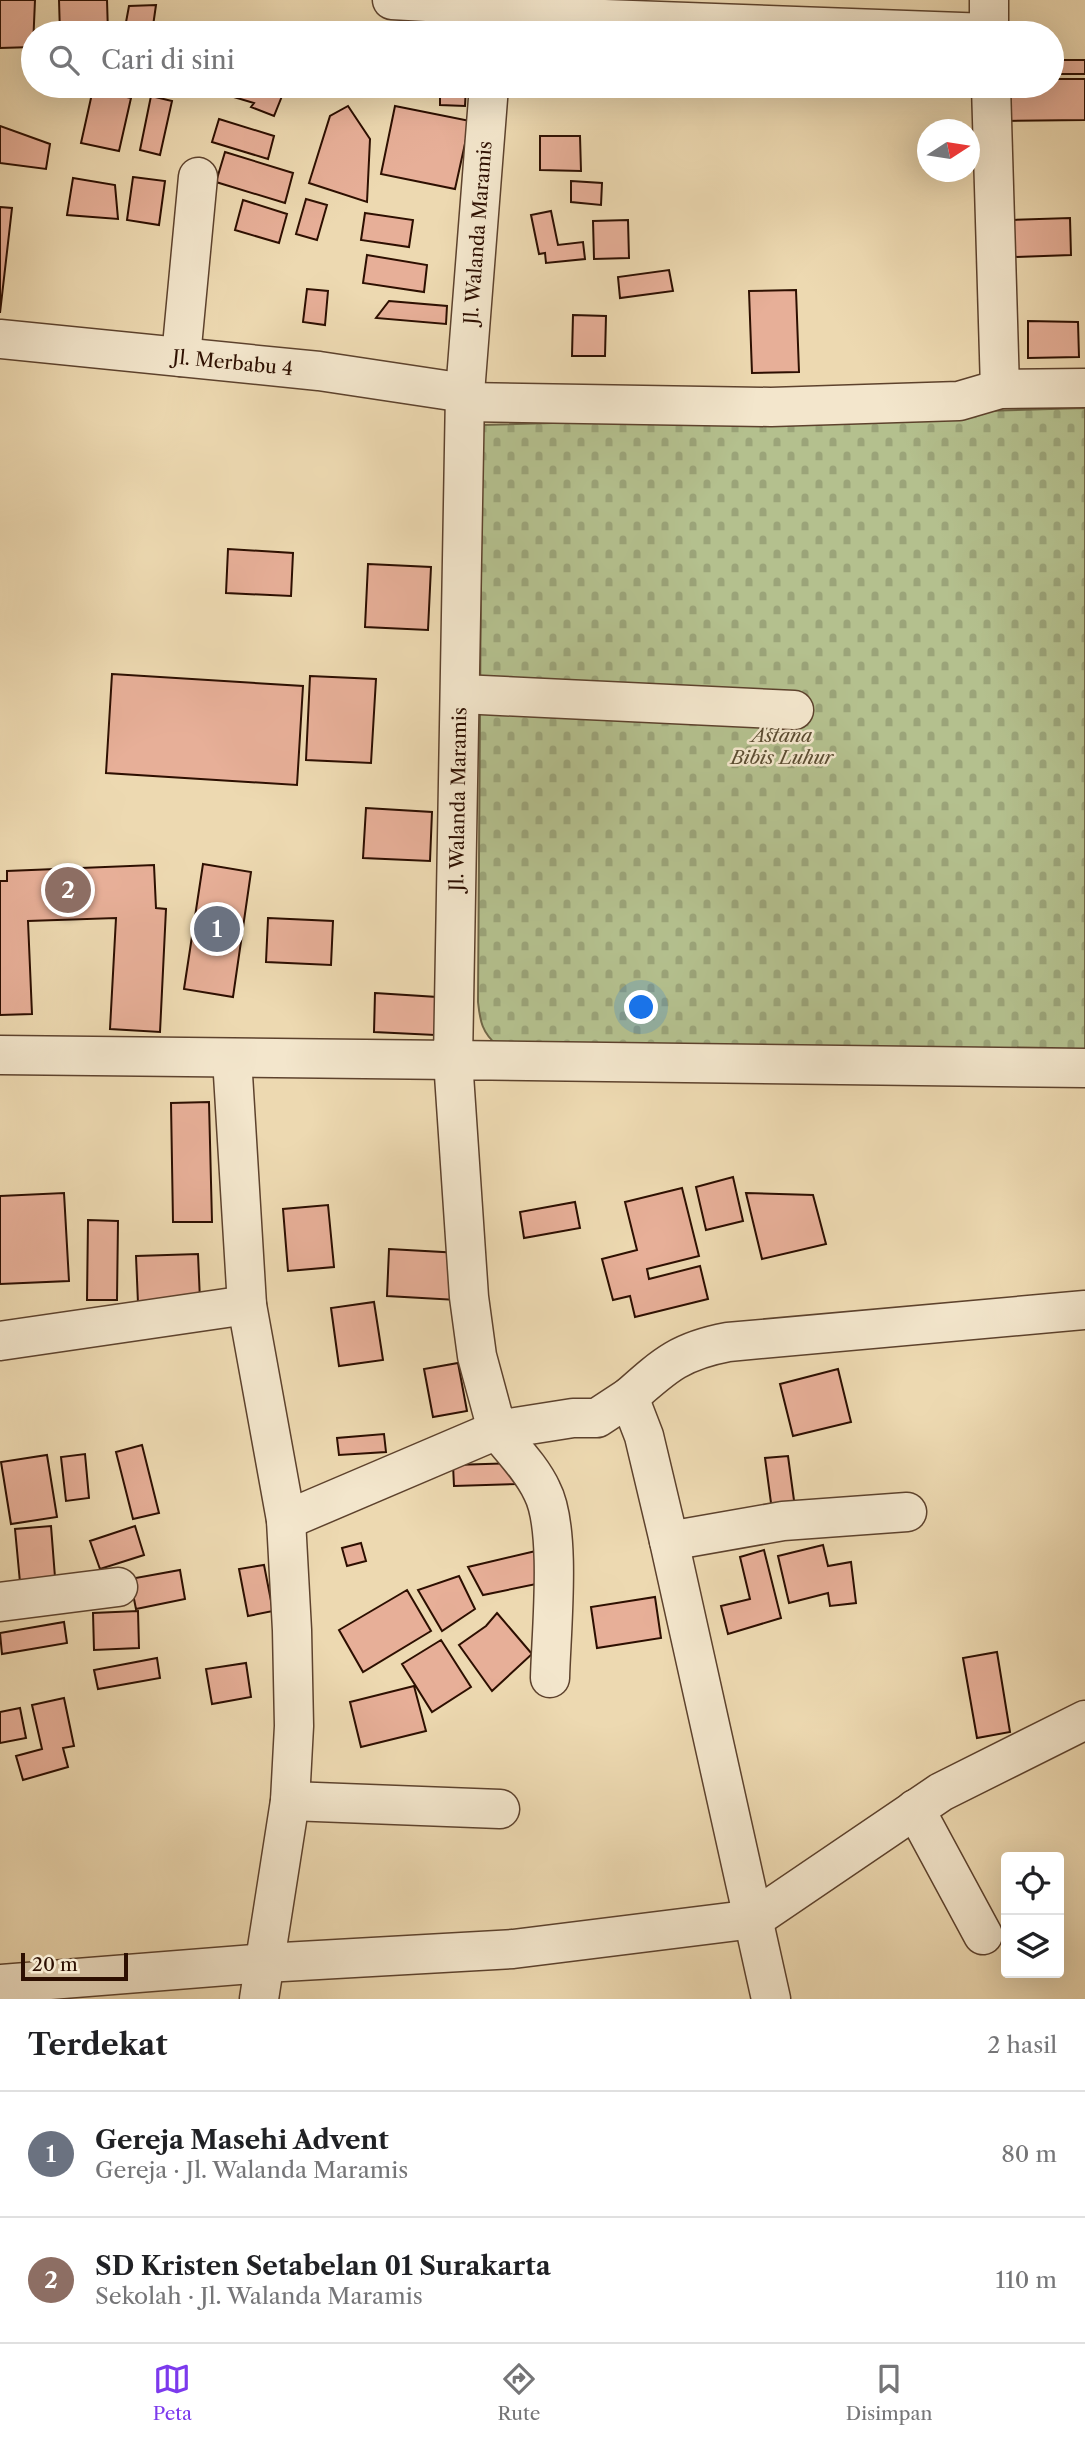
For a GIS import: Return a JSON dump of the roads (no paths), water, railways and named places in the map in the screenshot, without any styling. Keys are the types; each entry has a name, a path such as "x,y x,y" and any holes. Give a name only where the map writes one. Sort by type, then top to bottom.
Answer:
{"street":[{"path":"392,0 495,14 677,21"},
{"path":"989,0 989,21"},
{"name":"Jl. Walanda Maramis","path":"488,98 465,398 453,1060 469,1297 477,1356 497,1430"},
{"path":"991,98 1000,389"},
{"path":"181,357 198,177"},
{"name":"Jl. Merbabu 4","path":"0,339 379,378 465,398 685,407 886,404 959,401 1000,389 1085,388"},
{"path":"461,694 794,710"},
{"path":"0,1055 1085,1068"},
{"path":"232,1058 247,1305 286,1520 294,1712 290,1801 262,1981"},
{"path":"0,1341 247,1305"},
{"path":"286,1520 497,1430 573,1418 597,1418 629,1396 668,1363 694,1348 1085,1310"},
{"path":"629,1396 644,1436 669,1541 771,1999"},
{"path":"497,1430 543,1492 550,1523 554,1559 550,1678"},
{"path":"669,1541 783,1521 907,1512"},
{"path":"0,1602 118,1587"},
{"path":"0,1984 262,1981 754,1919 915,1808 1085,1720"},
{"path":"290,1801 500,1809"},
{"path":"915,1808 983,1935"}],"place":[{"name":"SD Kristen Setabelan 01 Surakarta","path":"68,890"},
{"name":"Gereja Masehi Advent","path":"217,929"}],"park label":[{"name":"Astana Bibis Luhur","path":"782,746"}]}
